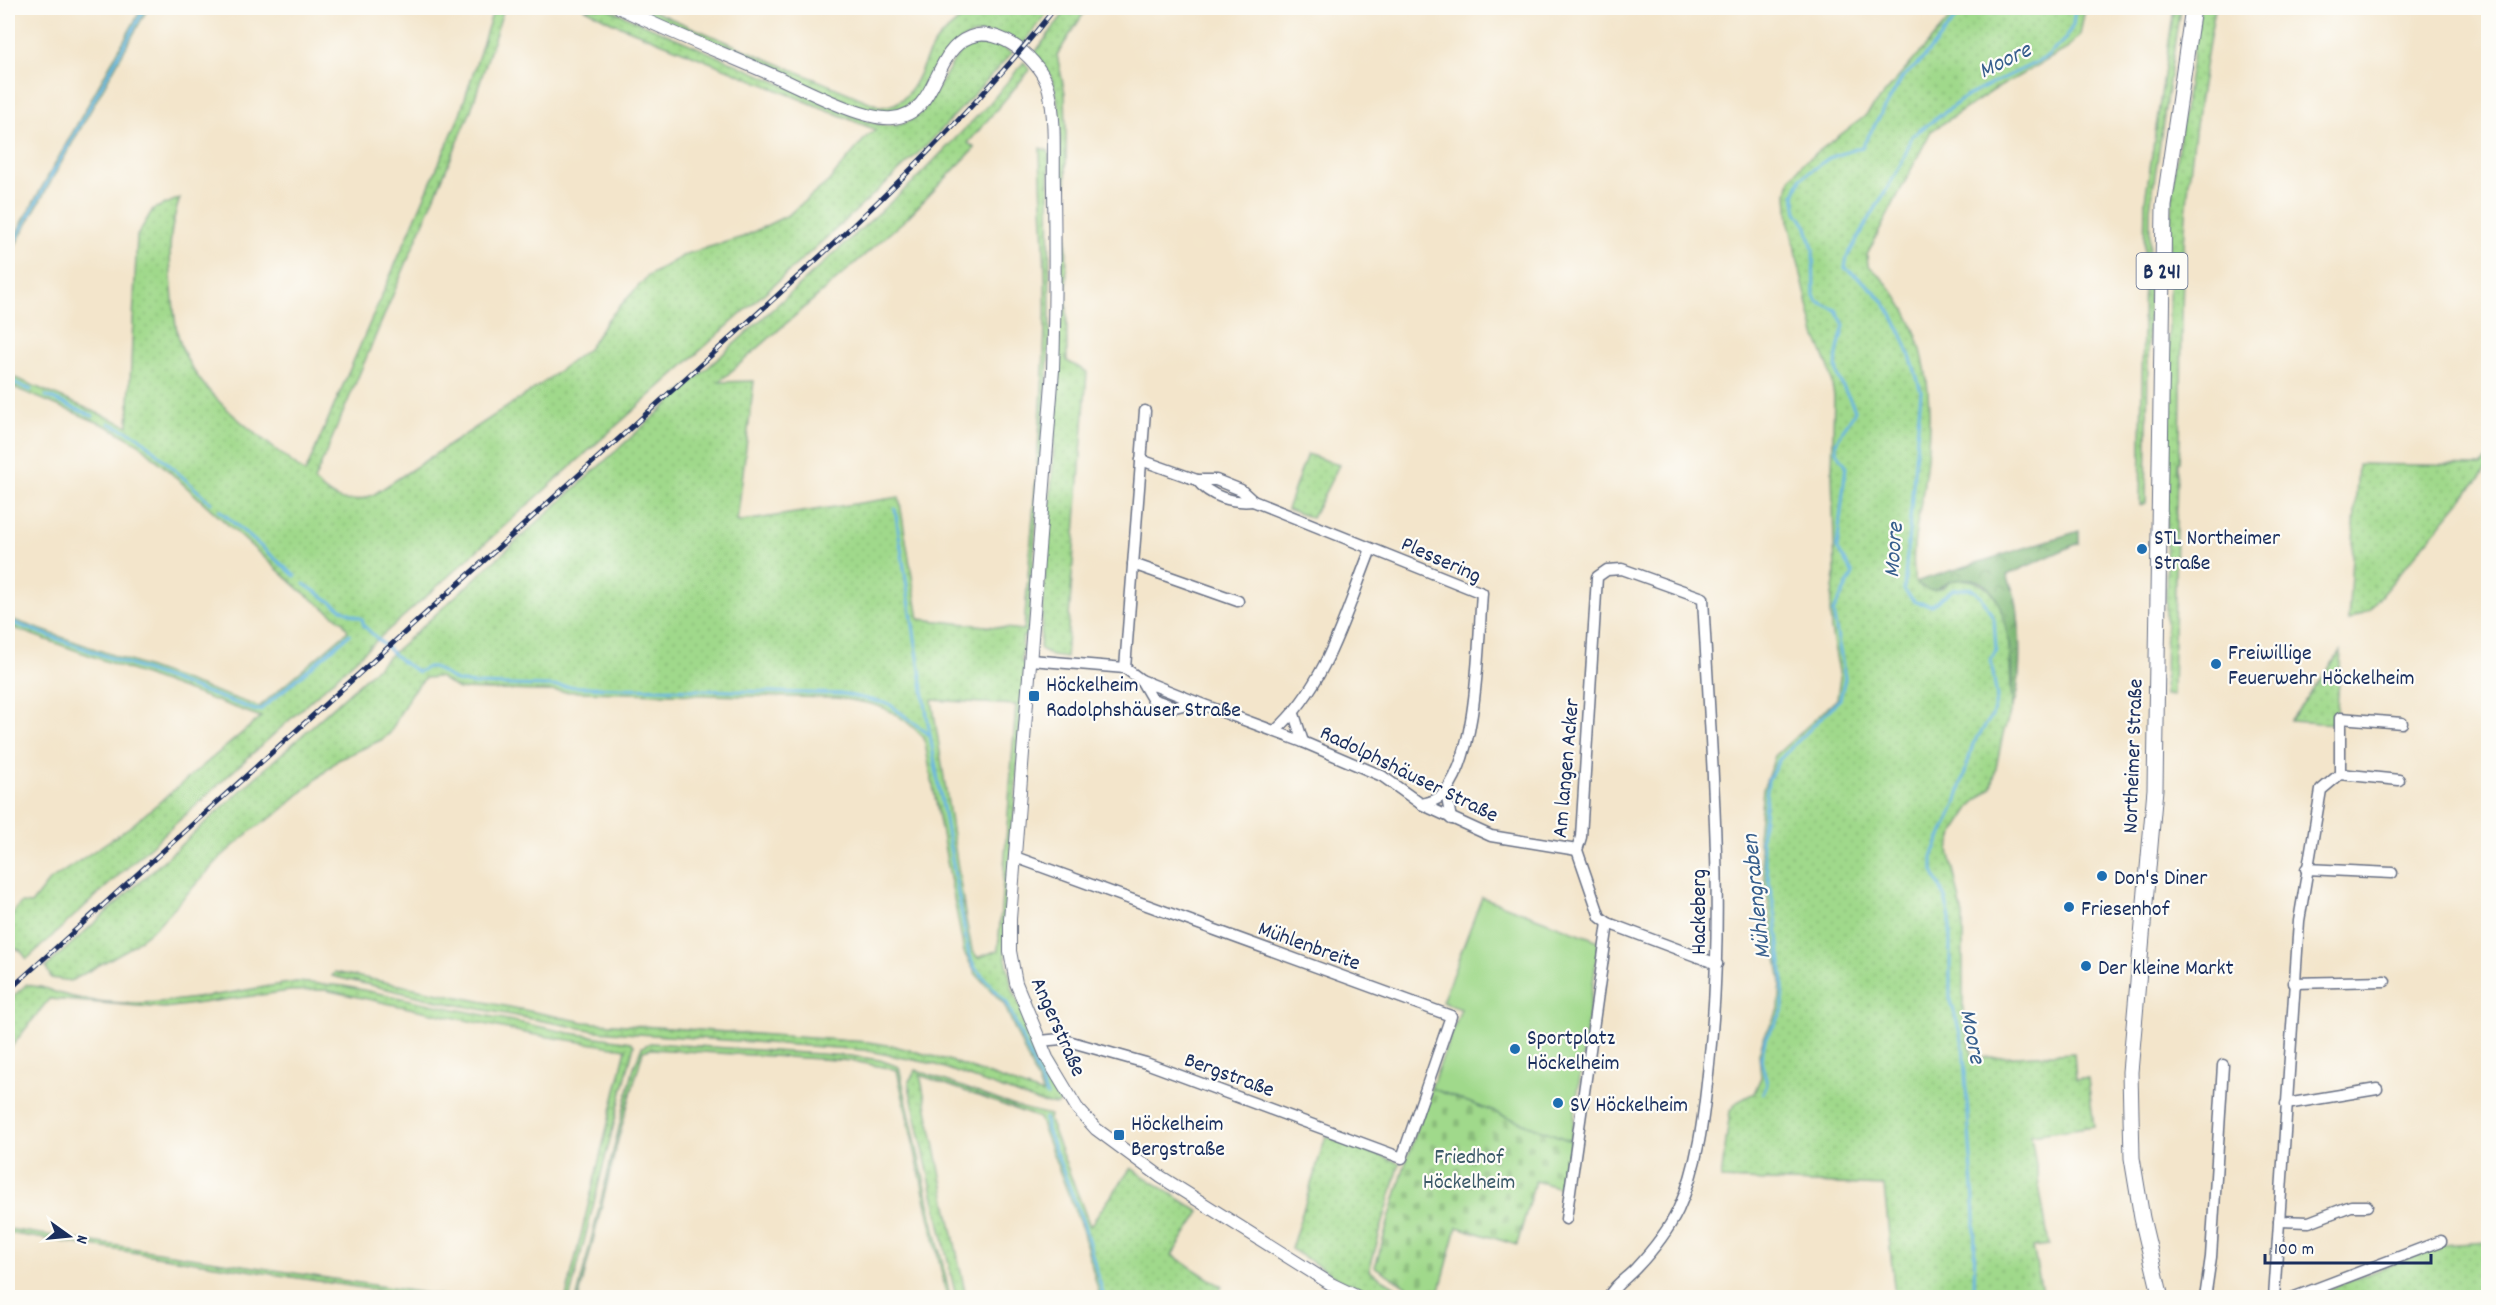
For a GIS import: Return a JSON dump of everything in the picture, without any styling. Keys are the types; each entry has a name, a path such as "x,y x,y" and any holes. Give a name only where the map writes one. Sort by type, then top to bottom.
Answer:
{"main road":[{"name":"Northeimer Straße","path":"2161,1298 2142,1218 2132,1158 2130,1072 2155,789 2164,206 2193,8"}],"street":[{"name":"Angerstraße","path":"620,8 822,96 879,118 892,118 918,107 929,94 951,51 969,37 986,35 1003,39 1037,65 1049,88 1053,123 1055,313 1035,616 1015,857 1010,951 1017,983 1040,1041 1067,1095 1096,1129 1161,1178 1331,1284 1360,1298"},
{"path":"1031,660 1125,668 1145,411"},
{"path":"1142,460 1197,480 1216,480 1241,490 1252,501 1371,549"},
{"name":"Plessering","path":"1275,730 1294,714 1330,653 1371,549 1482,593 1473,698 1463,755 1446,792"},
{"path":"1133,564 1238,601"},
{"name":"Hackeberg","path":"1607,570 1622,569 1703,598 1718,876 1717,964 1706,1095 1690,1181 1678,1211 1659,1242 1637,1267 1615,1286 1608,1298"},
{"name":"Am langen Acker","path":"1607,570 1597,577 1581,837 1577,850 1600,917 1608,923"},
{"name":"Radolphshäuser Straße","path":"1125,668 1141,680 1152,699 1175,708 1196,702 1275,730 1382,776 1421,804 1491,836 1577,850"},
{"path":"1294,714 1303,742"},
{"path":"2340,774 2340,718 2402,723"},
{"path":"2274,1298 2293,983 2306,869 2321,790 2340,774 2399,780"},
{"path":"1421,804 1435,801 1446,792 1451,819"},
{"name":"Mühlenbreite","path":"1015,857 1451,1016 1402,1158"},
{"path":"2306,869 2392,873"},
{"path":"1566,1219 1608,923 1717,964"},
{"path":"2293,983 2385,981"},
{"name":"Bergstraße","path":"1040,1041 1061,1039 1146,1063 1402,1158"},
{"path":"2205,1298 2211,1257 2223,1065"},
{"path":"2286,1104 2377,1089"},
{"path":"2278,1221 2309,1222 2351,1206 2367,1206"},
{"path":"2292,1298 2441,1241"}],"green space":[{"path":"142,8 148,8 8,258 8,248"},
{"path":"494,8 504,8 470,113 314,481 341,500 355,500 373,495 536,388 588,349 608,319 648,276 686,254 743,237 788,215 828,182 867,136 876,130 611,22 584,8 607,8 855,116 882,125 905,123 922,112 956,58 970,46 988,43 1012,53 930,142 845,221 375,642 27,959 20,950 8,947 8,928 16,908 21,903 31,904 48,882 131,826 261,717 8,626 8,618 259,707 348,631 343,622 300,590 139,444 109,427 8,385 8,375 128,426 137,236 153,209 180,198 171,232 170,264 173,305 179,339 185,355 195,372 222,405 305,473 459,117"},
{"path":"629,8 646,8 881,107 893,105 909,92 936,42 976,8 1051,8 1023,44 994,34 972,35 956,44 922,92 908,105 882,112 865,110"},
{"path":"1068,8 1087,8 1057,55 1065,93 1067,361 1087,372 1066,658 1051,656 1040,648 1059,375 1060,124 1051,77 1034,54"},
{"path":"1959,8 2085,8 2080,35 2067,49 1994,90 1931,131 1867,255 1868,265 1890,287 1907,313 1918,340 1925,368 1929,398 1929,429 1927,460 1914,547 1915,582 1922,588 1942,588 1951,581 1961,579 1974,581 1989,589 1999,603 2009,641 2012,707 2003,734 1992,787 1972,805 1955,831 1949,850 1963,916 1963,1013 1973,1058 2074,1053 2076,1079 2088,1079 2094,1126 2031,1135 2049,1245 2033,1247 2043,1297 1895,1297 1884,1186 1721,1179 1730,1111 1737,1102 1754,1093 1761,1077 1759,1054 1763,1039 1779,1009 1781,983 1758,836 1763,790 1775,756 1837,699 1840,677 1831,630 1830,609 1835,576 1832,472 1834,396 1829,368 1815,335 1789,223 1787,194 1790,179 1803,163 1864,117"},
{"path":"2174,8 2180,8 2150,209 2146,503 2140,505 2145,201"},
{"path":"2200,8 2215,8 2197,118 2185,229 2180,433 2179,462 2177,462 2173,696 2165,695 2170,225 2175,168"},
{"path":"1024,62 1030,70 968,143 975,148 907,218 719,382 754,381 737,522 899,497 919,619 1024,630 1044,364 1045,281 1040,148 1049,151 1050,336 1028,636 1023,636 1021,662 1025,663 1004,949 1012,988 1060,1094 1060,1103 1057,1105 1041,1103 934,1064 864,1050 596,1031 442,1002 332,976 335,972 584,1022 868,1042 894,1046 951,1061 1043,1094 1004,1004 976,974 964,952 924,738 895,713 864,702 837,698 458,689 439,677 425,678 411,693 390,733 383,739 338,760 277,814 253,829 223,855 157,926 128,949 71,981 51,978 46,967 913,182 990,103","holes":["932,700 1016,705 998,950 978,958 972,950 966,920"]},
{"path":"1307,454 1339,465 1312,518 1287,509"},
{"path":"2488,458 2488,468 2369,610 2348,621 2358,464 2481,466"},
{"path":"2079,531 2079,543 2007,575 2016,601 2019,625 2018,686 2012,707 2006,625 1990,589 1975,580 1956,580 1932,590 1915,582"},
{"path":"2341,651 2336,724 2290,721"},
{"name":"Sportplatz Höckelheim","path":"1482,897 1599,941 1571,1141 1431,1088 1461,1009 1442,1002"},
{"path":"297,982 344,986 570,1033 631,1042 634,1045 570,1297 566,1297 626,1049 530,1034 325,990 290,991 165,1008 49,999 8,1051 8,1001 27,984 74,997 105,1002 137,1003 202,997"},
{"path":"650,1043 850,1056 880,1060 899,1067 950,1297 947,1297 897,1070 853,1061 651,1049 643,1051 579,1297 577,1297 634,1067 642,1047"},
{"path":"916,1070 1017,1107 1050,1115 1049,1120 1090,1226 1131,1168 1200,1212 1172,1255 1222,1287 1215,1297 1100,1297 1082,1229 1039,1118 920,1075 966,1297 956,1297 910,1091 909,1081"},
{"name":"Friedhof Höckelheim","path":"1431,1088 1571,1141 1565,1189 1535,1181 1517,1245 1457,1227 1438,1297 1424,1297 1375,1267 1405,1165"},
{"path":"1326,1136 1400,1163 1369,1271 1412,1297 1382,1297 1338,1278 1291,1249"},
{"path":"8,1229 449,1297 421,1297 8,1233"},
{"path":"2488,1242 2488,1297 2306,1298 2442,1245"}],"waterway":[{"path":"8,253 145,8"},
{"name":"Mühlengraben","path":"1763,1093 1767,1084 1761,1059 1765,1040 1783,1010 1783,982 1776,918 1761,839 1768,781 1779,760 1840,699 1845,678 1833,612 1853,574 1837,548 1846,465 1836,451 1836,442 1855,411 1840,382 1836,366 1844,325 1836,310 1817,301 1814,296 1813,249 1807,227 1797,212 1794,195 1801,178 1829,158 1862,147 1902,78 1921,61 1964,8"},
{"name":"Moore","path":"1974,1298 1975,1216 1963,1044 1950,997 1950,919 1945,898 1933,871 1933,854 1956,804 1973,744 1992,716 1997,698 1991,660 1996,650 1994,619 1981,596 1970,588 1952,590 1932,605 1915,602 1904,590 1921,391 1906,344 1889,310 1874,291 1845,268 1847,257 1902,163 1912,136 1967,96 2047,57 2066,38 2073,25 2075,8"},
{"path":"8,380 31,390"},
{"path":"46,396 93,416"},
{"path":"109,423 138,436 211,503"},
{"path":"895,509 930,735 969,955 975,968 1007,1003 1047,1096"},
{"path":"219,510 295,576"},
{"path":"304,584 343,610 362,619 364,626 401,661 418,672 433,667 456,681 473,684 844,694 889,704 930,735"},
{"path":"8,621 255,710 260,710 350,634"},
{"path":"1045,1118 1046,1127 1084,1225 1104,1298"}],"railway":[{"path":"8,991 854,225 959,120 1055,8"}],"place":[{"name":"STL Northeimer Straße","path":"2142,549"},
{"name":"Freiwillige Feuerwehr Höckelheim","path":"2216,664"},
{"name":"Höckelheim Radolphshäuser Straße","path":"1034,696"},
{"name":"Don's Diner","path":"2102,876"},
{"name":"Friesenhof","path":"2069,907"},
{"name":"Der kleine Markt","path":"2086,966"},
{"name":"Sportplatz Höckelheim","path":"1515,1049"},
{"name":"SV Höckelheim","path":"1558,1103"},
{"name":"Höckelheim Bergstraße","path":"1119,1135"}]}
